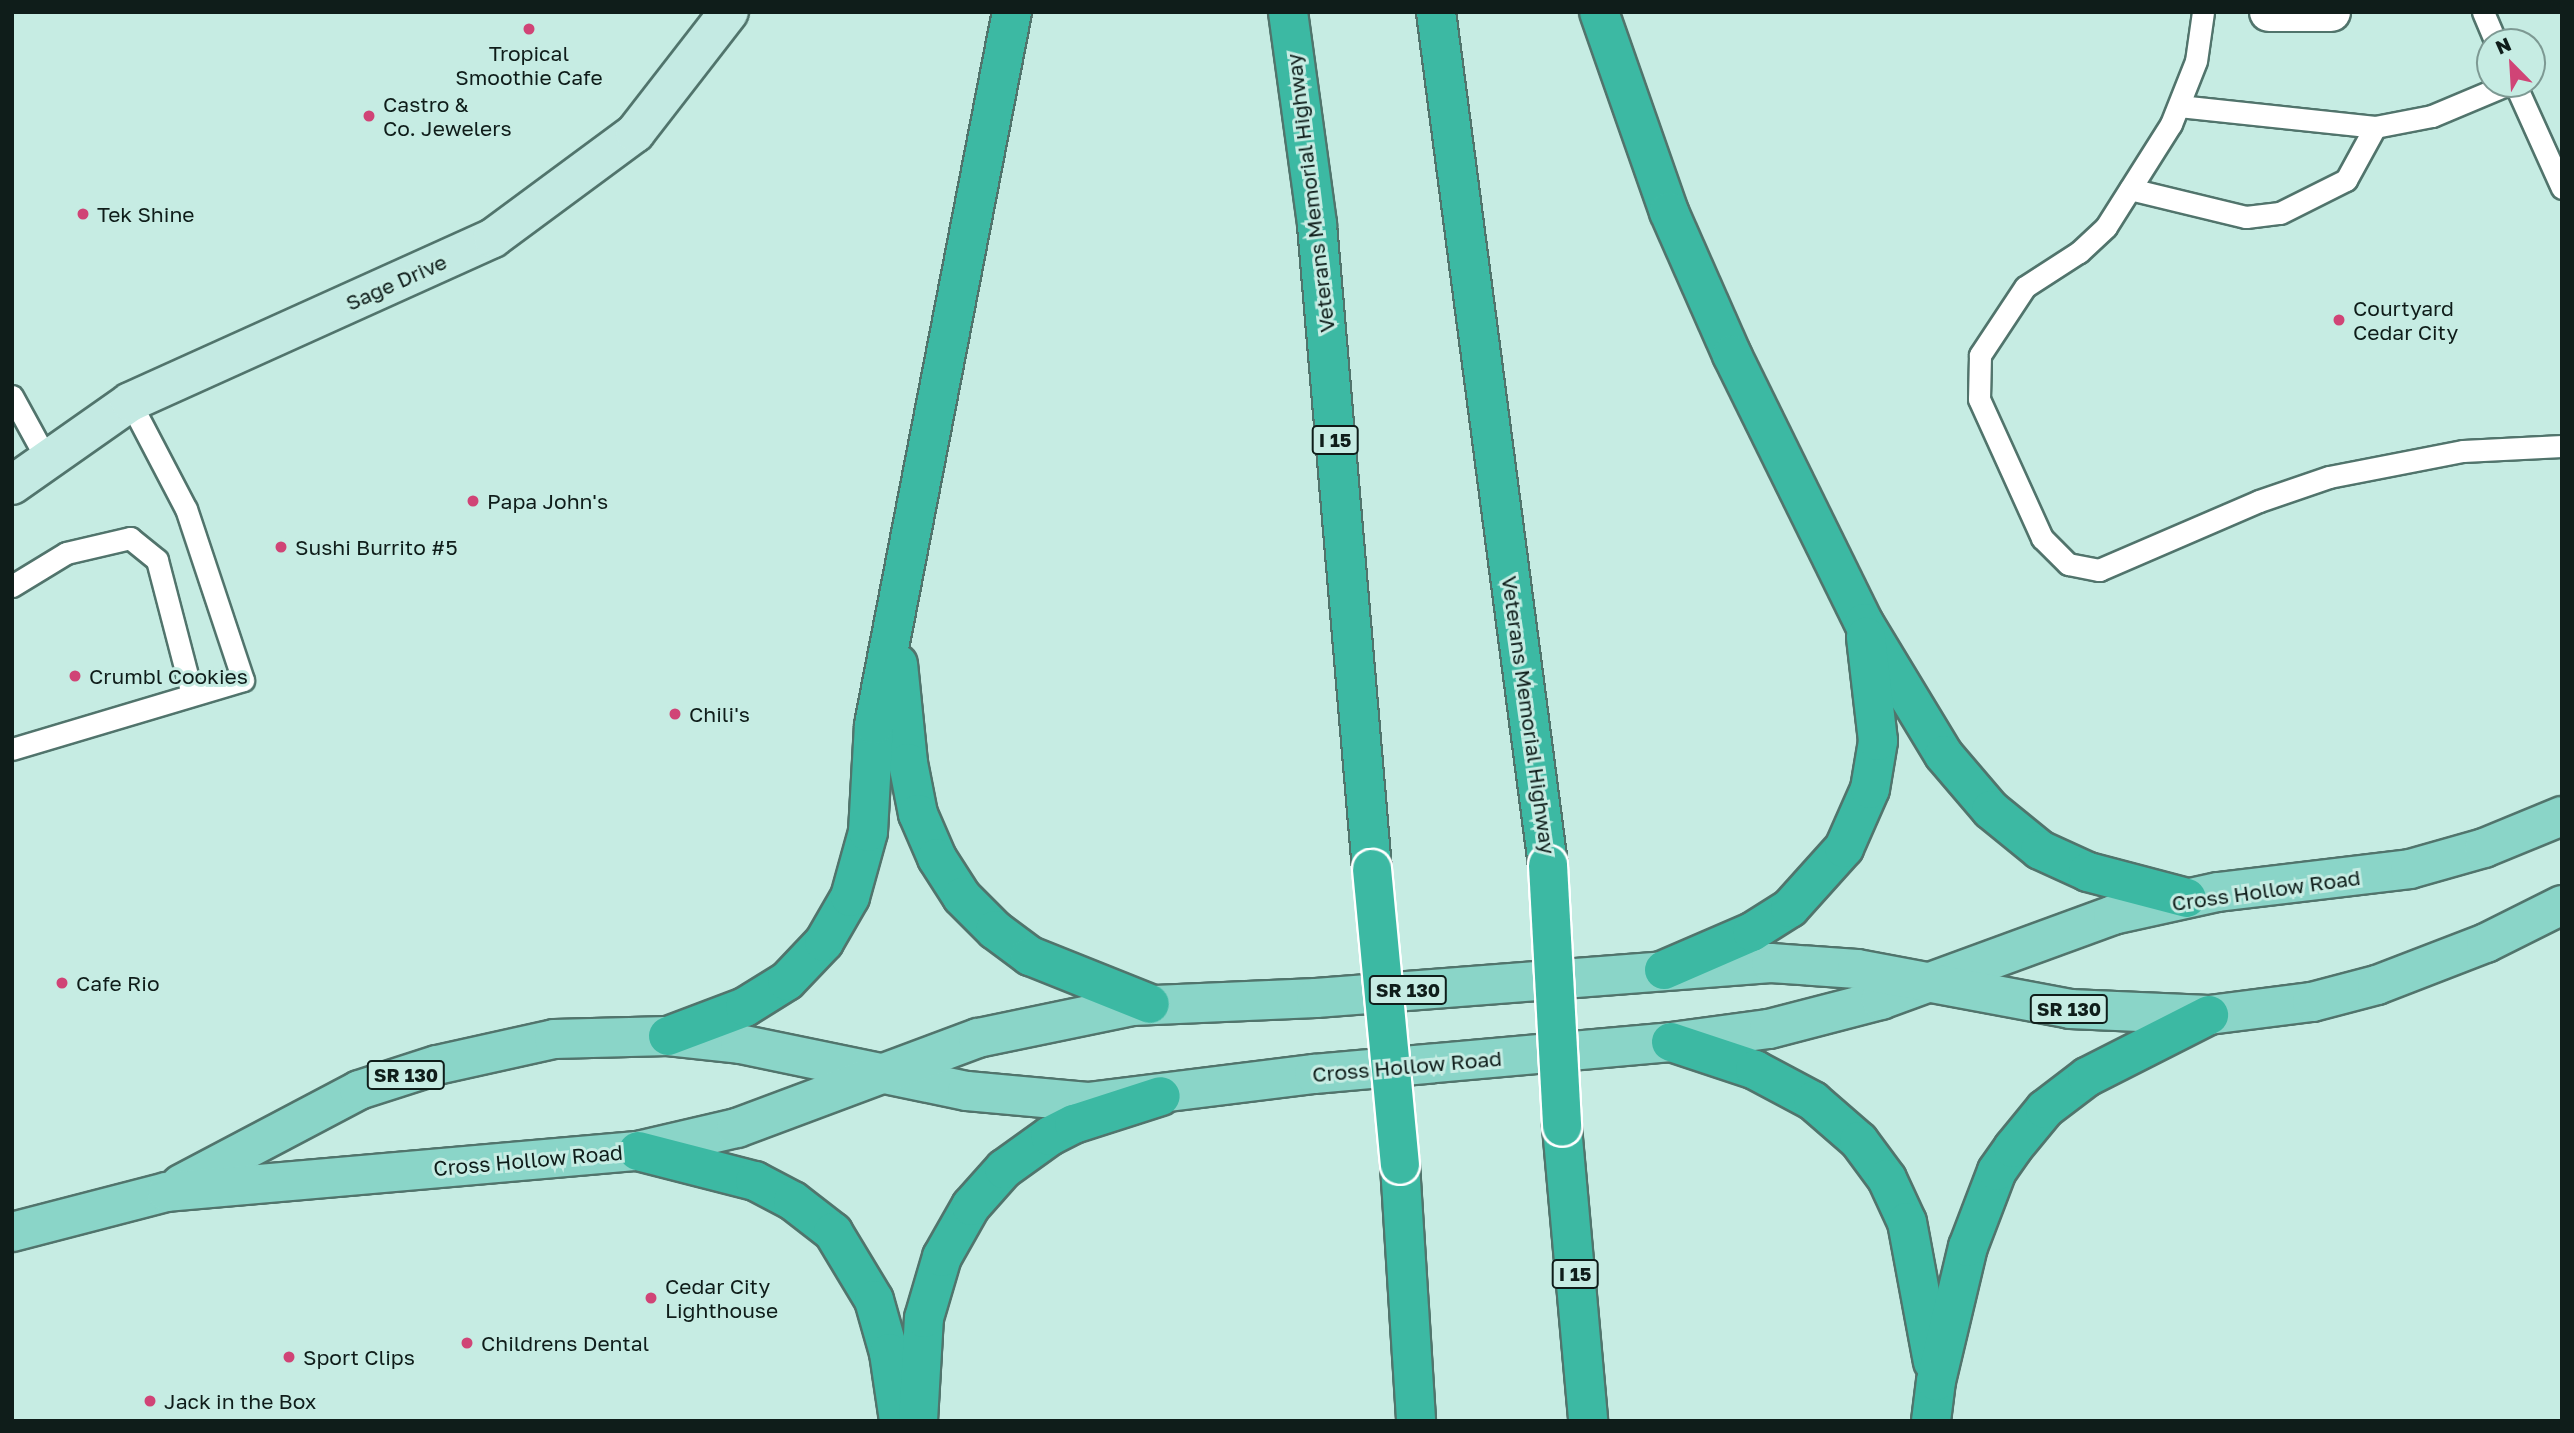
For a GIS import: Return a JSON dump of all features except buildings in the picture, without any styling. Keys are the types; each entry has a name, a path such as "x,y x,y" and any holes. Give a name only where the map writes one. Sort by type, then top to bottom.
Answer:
{"highway":[{"path":"668,1036 765,996 806,964 838,923 868,832 874,725 895,631 1012,12"},
{"name":"Veterans Memorial Highway","path":"1288,12 1317,225 1400,1166 1416,1421"},
{"name":"Veterans Memorial Highway","path":"1436,12 1548,865 1562,1127 1588,1421"},
{"path":"1598,12 1694,272 1864,623 1958,774 2008,827 2040,850 2088,872 2187,898"},
{"path":"1664,970 1752,932 1790,908 1844,848 1870,789 1878,741 1864,623"},
{"path":"895,631 912,787 926,836 948,877 978,915 1030,956 1150,1004"},
{"path":"1931,1421 1936,1381 1976,1222 1997,1171 2028,1128 2061,1095 2103,1067 2209,1015"},
{"path":"1671,1042 1755,1070 1813,1101 1842,1124 1875,1161 1898,1200 1913,1241 1936,1381"},
{"path":"918,1421 924,1318 942,1257 971,1206 1004,1169 1050,1136 1074,1124 1160,1096"},
{"path":"638,1152 755,1181 793,1201 832,1232 874,1300 889,1353 899,1421"}],"main road":[{"name":"Sage Drive","path":"12,485 130,402 493,238 635,133 729,12"},
{"name":"Cross Hollow Road","path":"167,1192 359,1090 437,1065 554,1040 668,1036 767,1049 878,1073 1024,1099 1088,1102 1160,1096 1314,1074 1671,1042 1808,1022 1931,983 2078,926 2187,898 2410,869 2484,848 2562,816"},
{"name":"Cross Hollow Road","path":"12,1232 167,1192 638,1152 737,1129 878,1073 1003,1031 1150,1004 1316,998 1664,970 1805,965 1931,983 2070,1009 2209,1015 2312,1002 2376,985 2486,943 2562,905"}],"street":[{"path":"2269,12 2330,12"}],"lane":[{"path":"2203,12 2196,61 2179,106 2130,189 2093,241 2025,287 1980,355 1979,399 2035,527 2068,564 2099,570 2259,501 2389,463 2463,451 2562,446"},
{"path":"2179,106 2375,127 2432,116 2476,97"},
{"path":"2521,98 2562,188"},
{"path":"2130,189 2246,216 2280,213 2332,191 2346,180 2375,127"},
{"path":"12,396 47,460"},
{"path":"12,749 243,680 187,509 130,402"},
{"path":"12,586 66,553 130,538 157,560 192,694"}],"place":[{"name":"Tropical Smoothie Cafe","path":"529,29"},
{"name":"Castro & Co. Jewelers","path":"369,116"},
{"name":"Tek Shine","path":"83,214"},
{"name":"Courtyard Cedar City","path":"2339,320"},
{"name":"Papa John's","path":"473,501"},
{"name":"Sushi Burrito #5","path":"281,547"},
{"name":"Crumbl Cookies","path":"75,676"},
{"name":"Chili's","path":"675,714"},
{"name":"Cafe Rio","path":"62,983"},
{"name":"Cedar City Lighthouse","path":"651,1298"},
{"name":"Childrens Dental","path":"467,1343"},
{"name":"Sport Clips","path":"289,1357"},
{"name":"Jack in the Box","path":"150,1401"}]}
